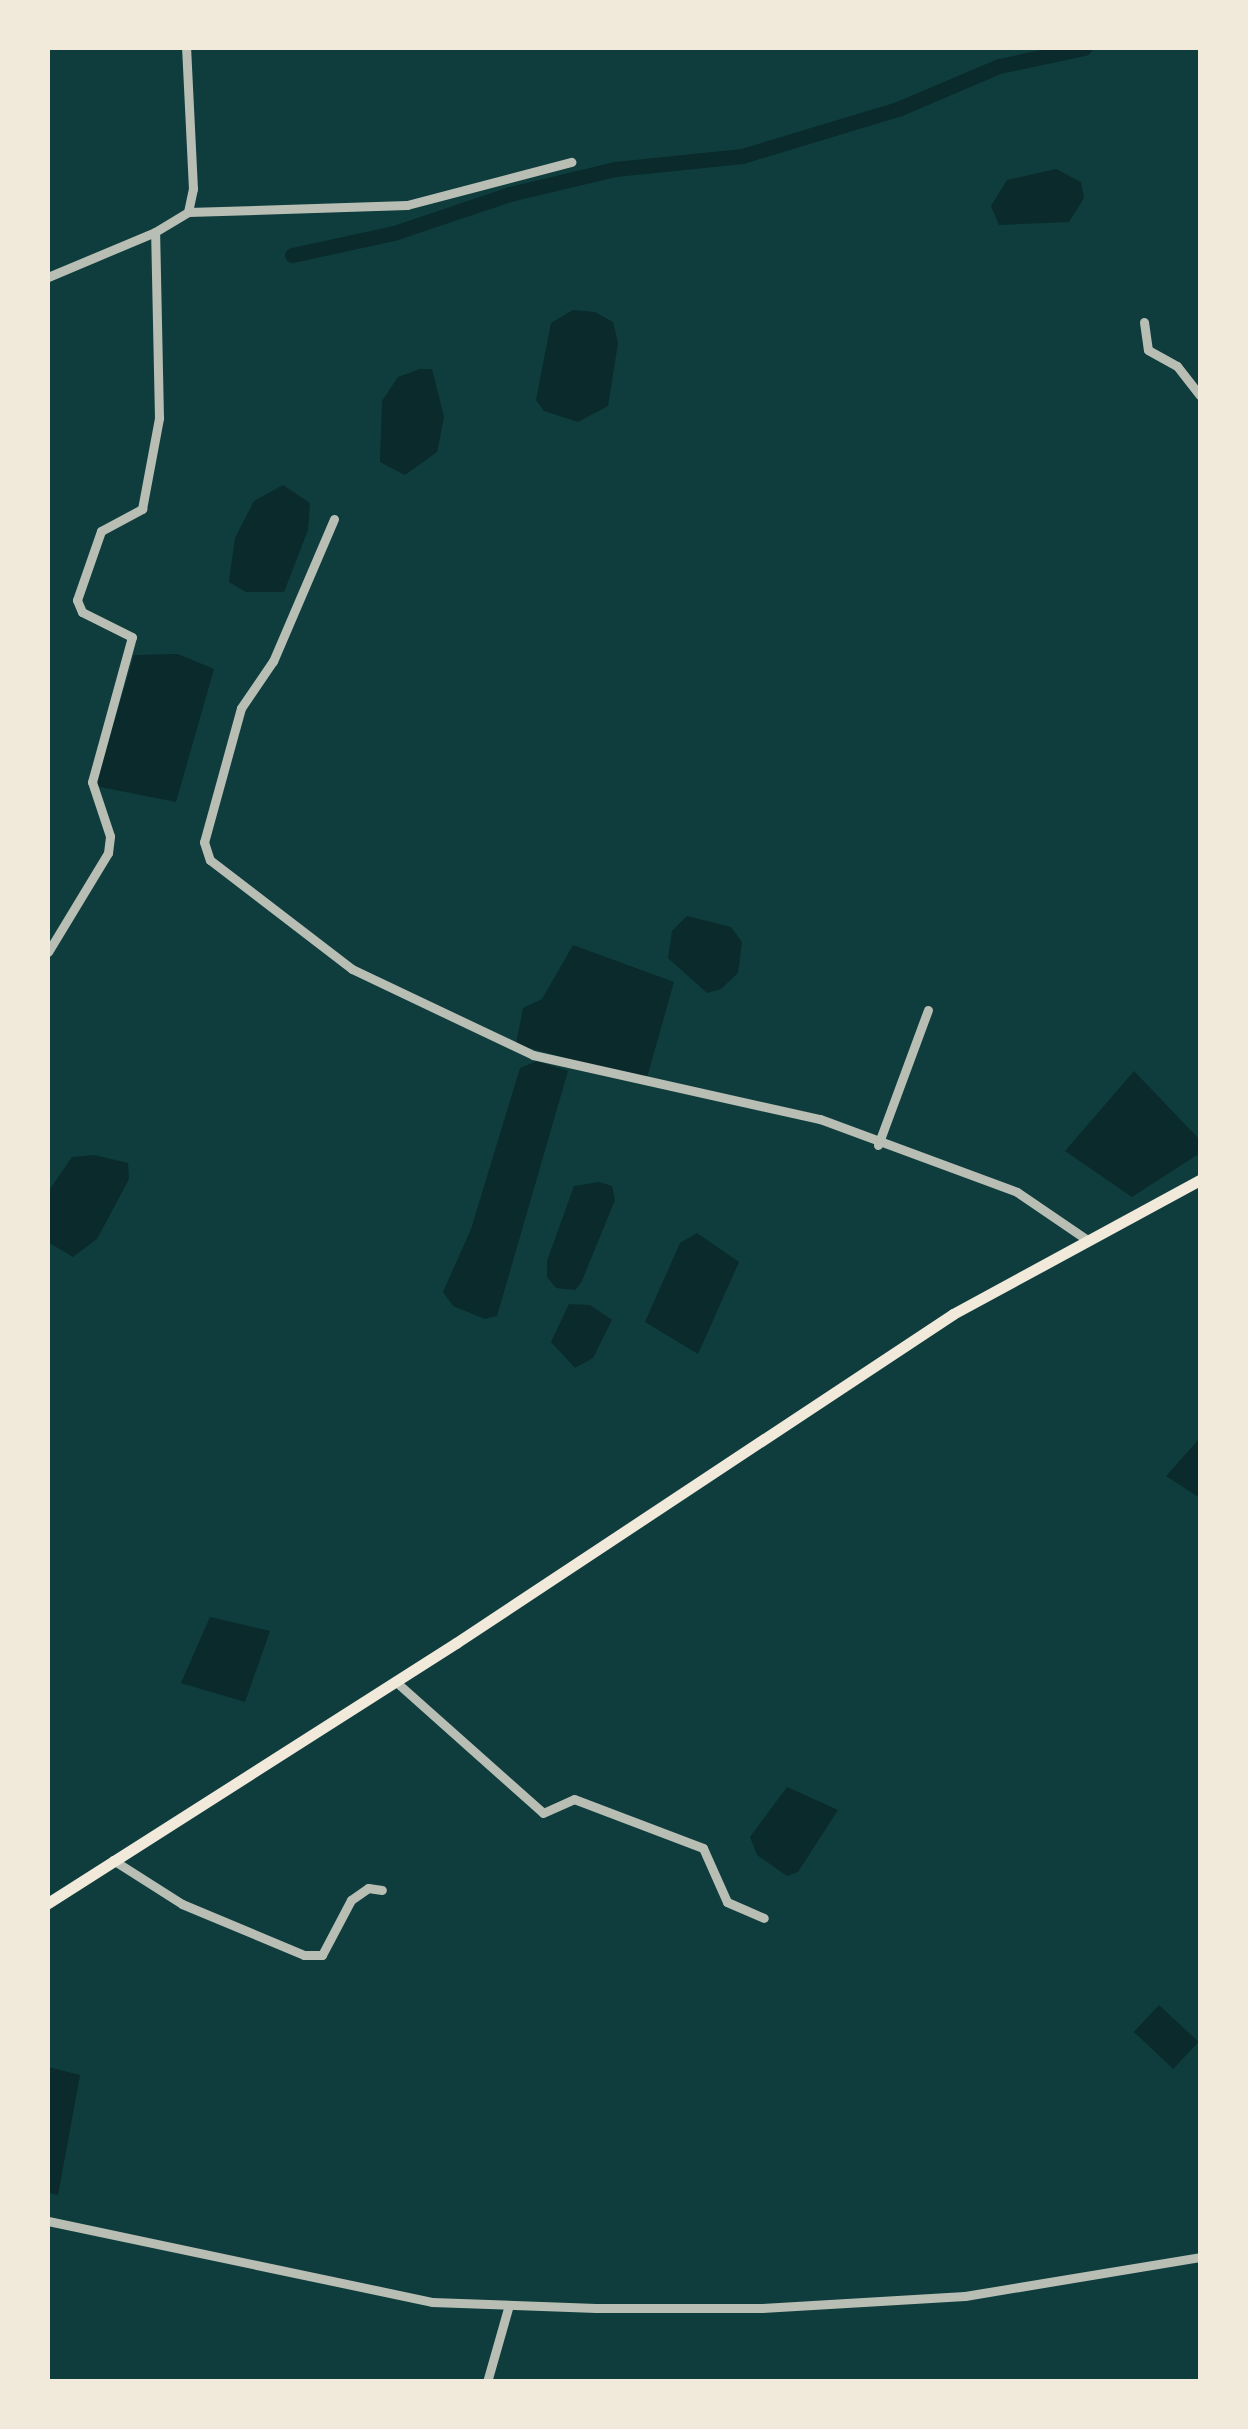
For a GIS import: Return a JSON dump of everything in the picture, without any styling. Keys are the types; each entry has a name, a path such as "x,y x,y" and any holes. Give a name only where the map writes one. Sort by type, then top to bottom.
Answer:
{"main road":[{"path":"48,1903 395,1681 953,1314 1200,1180"}],"street":[{"path":"186,48 193,189 188,212"},
{"path":"48,277 156,232 188,212 407,205 571,162"},
{"path":"48,952 108,854 110,836 92,782 132,638 82,612 78,600 101,531 142,509 158,418 156,232"},
{"path":"1144,322 1148,350 1177,366 1200,395"},
{"path":"334,519 273,661 241,708 204,842 210,860 352,969 533,1055 820,1119 878,1145 1017,1192 1086,1239"},
{"path":"878,1145 928,1010"},
{"path":"395,1681 543,1813 574,1799 703,1848 727,1902 764,1918"},
{"path":"113,1860 182,1904 304,1956 322,1955 351,1900 368,1888 382,1890"},
{"path":"48,2221 432,2302 509,2305 762,2308 965,2296 1200,2257"},
{"path":"488,2377 509,2305"}],"water":[{"path":"1056,169 1081,182 1084,198 1069,222 999,225 991,206 1007,180"},
{"path":"573,310 595,312 613,322 618,343 608,406 578,422 544,411 536,400 551,323"},
{"path":"432,369 444,417 437,452 405,475 380,462 382,401 398,377"},
{"path":"283,485 310,503 308,530 284,592 246,592 229,582 235,538 254,501"},
{"path":"178,654 214,669 176,802 95,786 134,655"},
{"path":"687,916 731,927 742,942 738,973 721,989 707,993 668,958 672,931"},
{"path":"573,945 674,982 646,1081 516,1044 523,1008 542,999"},
{"path":"537,1061 568,1071 497,1316 485,1319 453,1306 443,1292 471,1229 520,1068"},
{"path":"1134,1071 1200,1140 1200,1153 1132,1197 1065,1151"},
{"path":"94,1155 128,1163 129,1179 97,1239 73,1257 48,1242 48,1192 72,1157"},
{"path":"599,1182 612,1186 615,1200 581,1283 575,1290 556,1288 547,1277 547,1261 574,1186"},
{"path":"697,1233 739,1262 698,1354 645,1322 680,1243"},
{"path":"569,1304 590,1305 612,1320 593,1358 575,1368 551,1342"},
{"path":"1200,1438 1200,1498 1166,1476"},
{"path":"210,1617 270,1631 245,1702 181,1683"},
{"path":"787,1787 838,1810 798,1872 787,1876 757,1855 750,1837"},
{"path":"1159,2005 1198,2042 1173,2069 1134,2032"},
{"path":"48,2067 80,2075 58,2195 48,2193"}],"waterway":[{"path":"292,255 394,233 510,194 615,169 742,156 898,109 999,66 1084,48"}]}
